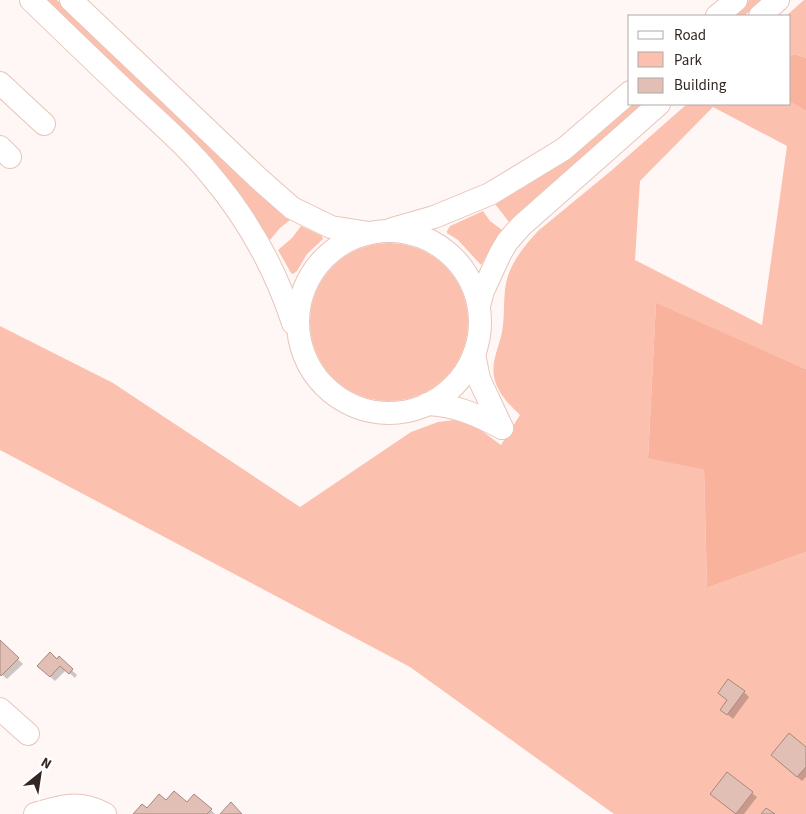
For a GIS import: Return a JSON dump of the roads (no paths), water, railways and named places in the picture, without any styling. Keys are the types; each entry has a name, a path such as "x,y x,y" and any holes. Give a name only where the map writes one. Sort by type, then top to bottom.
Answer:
{"street":[{"path":"31,0 173,136 213,177 239,212 257,243 285,299 310,368 324,386 341,400 354,407 384,413 400,412 427,404 444,396 463,375 474,354 481,321 475,288 457,260 446,250 422,237 407,233 376,233 330,227 292,208 71,0"},
{"path":"718,15 736,0"},
{"path":"761,15 778,0"},
{"path":"0,83 44,124"},
{"path":"296,332 297,304 306,282 318,263 333,250 345,243 434,217 490,194 564,149 628,94"},
{"path":"479,306 490,273 506,242 520,226 658,105"},
{"path":"427,404 456,408 477,415 502,428 479,380 474,354"},
{"path":"0,709 28,734"},
{"path":"45,811 68,805 82,806 105,814"}]}
